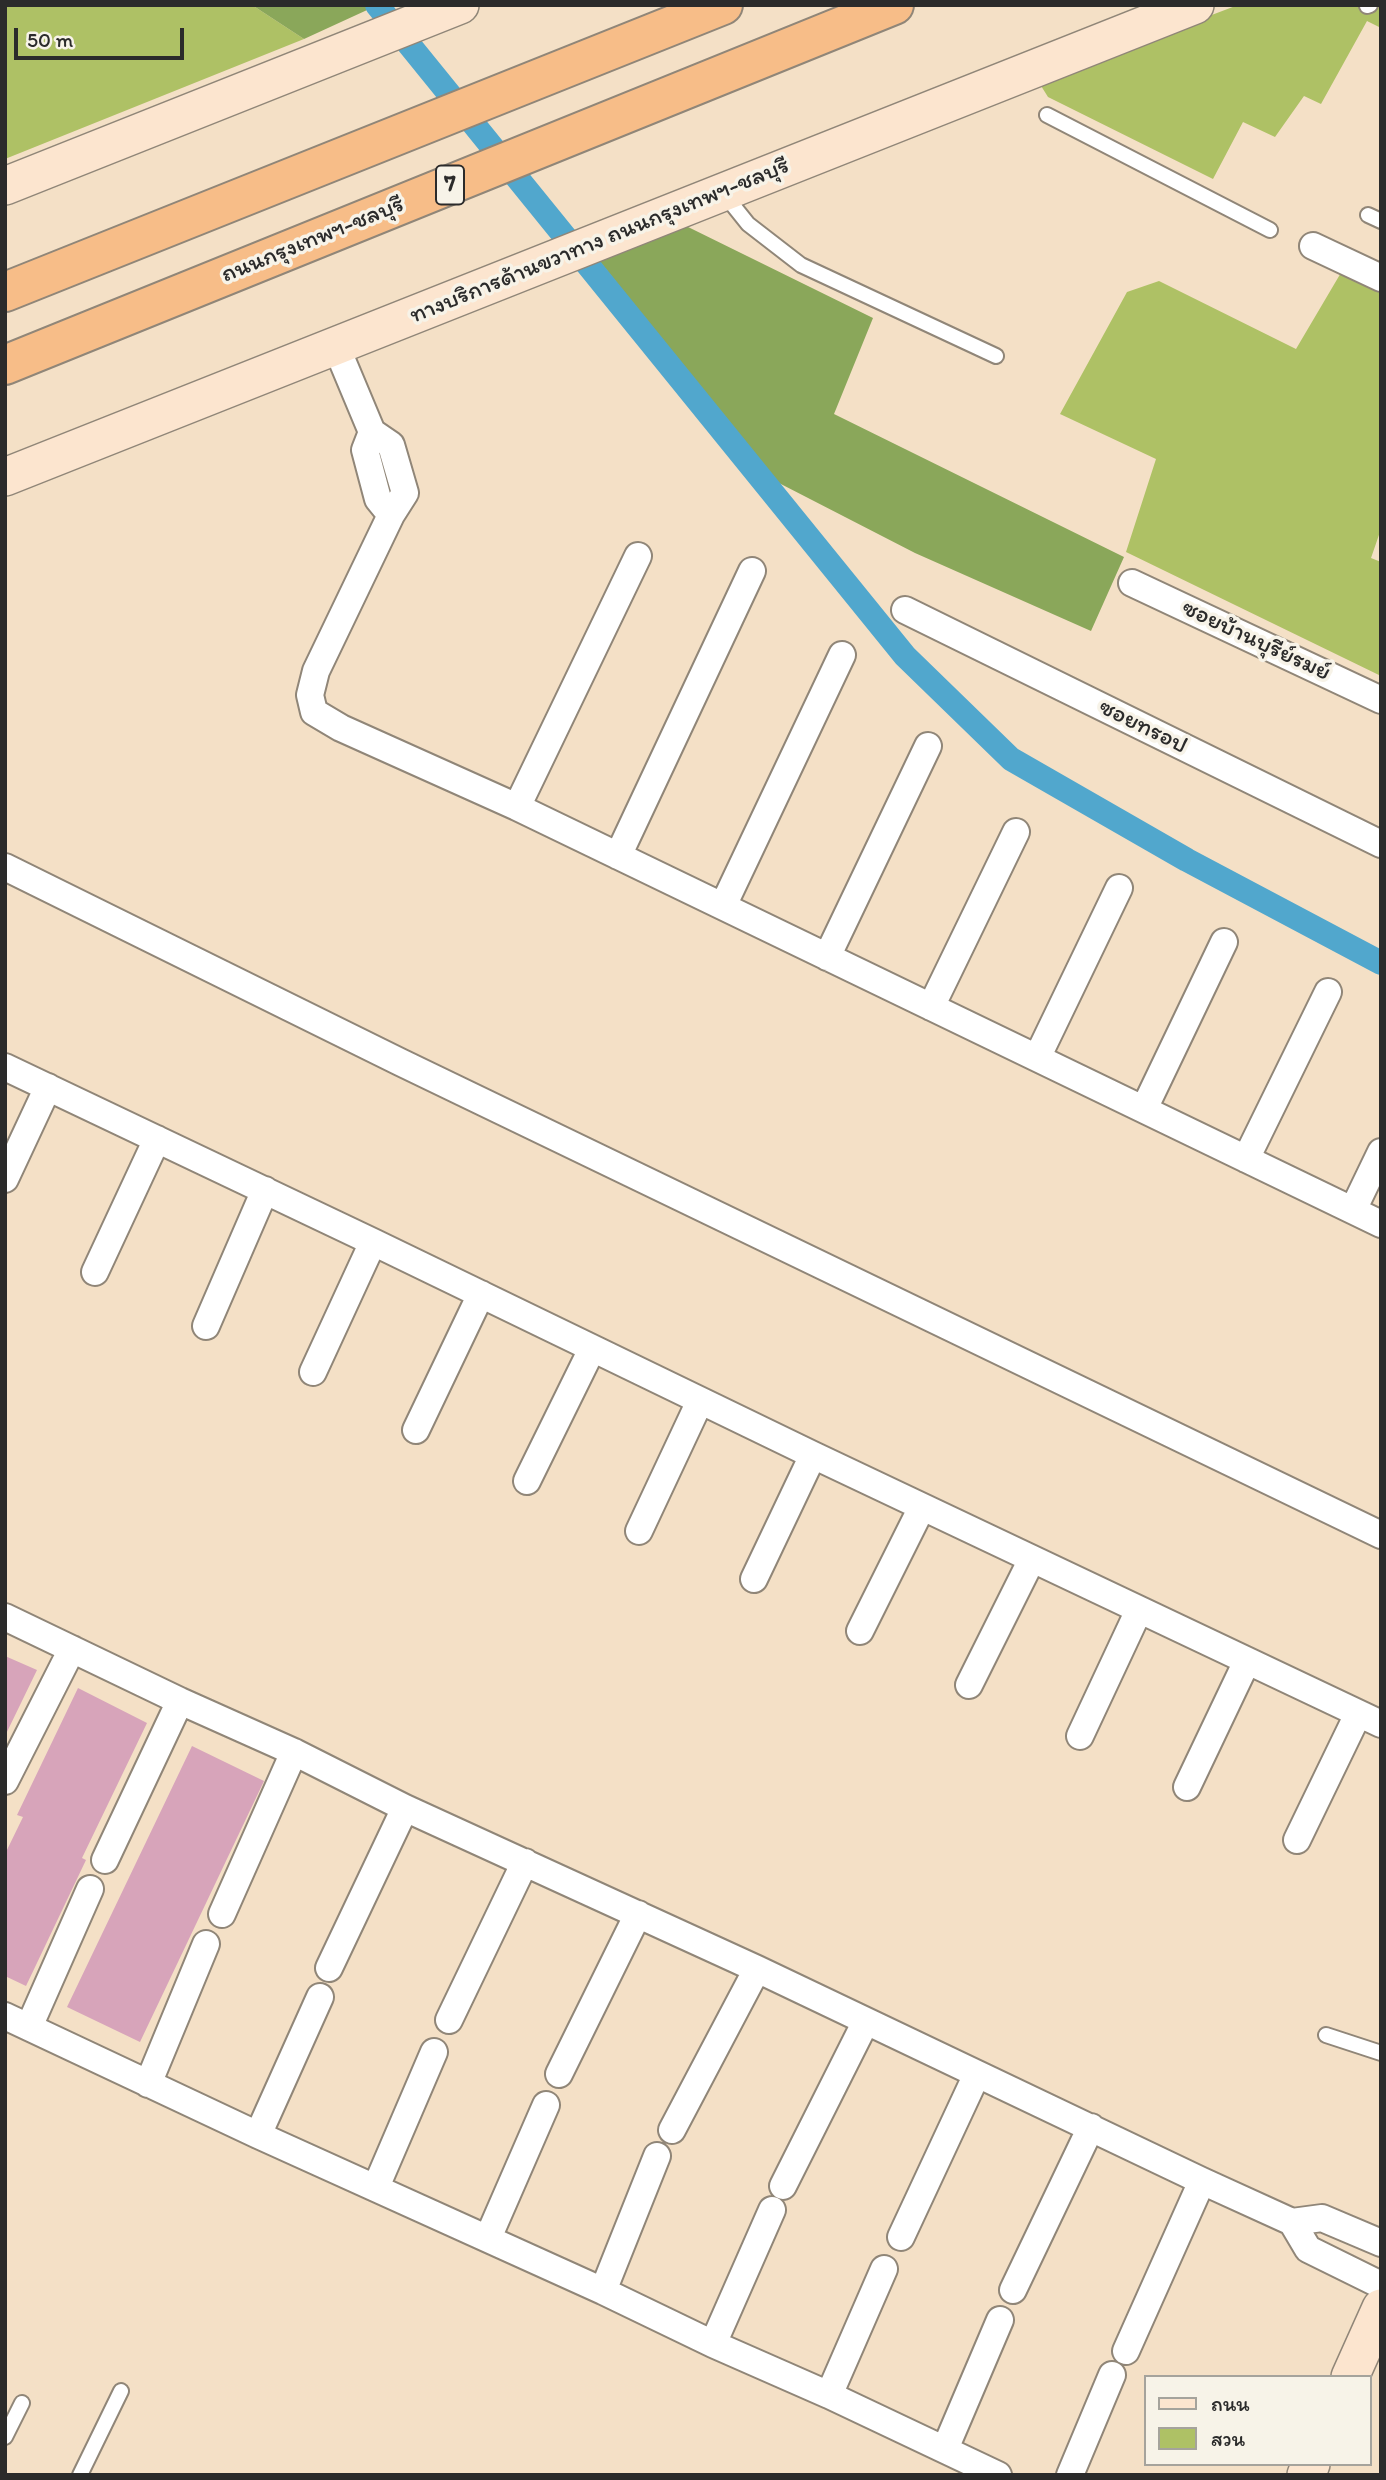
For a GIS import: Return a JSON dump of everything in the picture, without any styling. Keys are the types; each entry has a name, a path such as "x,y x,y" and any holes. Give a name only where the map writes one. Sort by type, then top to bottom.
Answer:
{"highway":[{"path":"5,292 723,5"},
{"name":"ถนนกรุงเทพฯ-ชลบุรี","path":"5,365 894,5"}],"main road":[{"path":"5,186 460,5"},
{"name":"ทางบริการด้านขวาทาง ถนนกรุงเทพฯ-ชลบุรี","path":"5,477 1195,5"},
{"path":"1360,2365 1381,2308"}],"street":[{"path":"1313,246 1381,278"},
{"path":"336,346 372,432 365,450 378,499 391,515 316,671 310,695 314,712 341,728 517,807 1381,1224"},
{"path":"517,807 638,556"},
{"path":"618,856 752,571"},
{"name":"ซอยบ้านบุรีย์รมย์","path":"1132,583 1381,700"},
{"name":"ซอยทรอป","path":"905,610 1381,844"},
{"path":"723,906 842,655"},
{"path":"827,957 928,746"},
{"path":"931,1007 1016,832"},
{"path":"5,867 400,1062 1381,1535"},
{"path":"1037,1058 1119,887"},
{"path":"1144,1109 1224,942"},
{"path":"1246,1159 1328,992"},
{"path":"5,1067 1369,1719 1297,1840"},
{"path":"5,1179 48,1087"},
{"path":"95,1272 157,1139"},
{"path":"1353,1210 1381,1152"},
{"path":"206,1326 265,1190"},
{"path":"313,1372 373,1242"},
{"path":"416,1430 481,1294"},
{"path":"527,1480 592,1349"},
{"path":"639,1531 700,1401"},
{"path":"754,1578 813,1455"},
{"path":"860,1631 922,1507"},
{"path":"969,1685 1032,1559"},
{"path":"1080,1736 1139,1610"},
{"path":"5,1617 294,1752 405,1808 757,1969 1292,2222 1322,2218 1381,2243"},
{"path":"5,1782 72,1648"},
{"path":"1187,1787 1247,1661"},
{"path":"105,1860 180,1701"},
{"path":"222,1914 294,1752"},
{"path":"329,1968 405,1808"},
{"path":"449,2020 525,1862"},
{"path":"29,2027 90,1889"},
{"path":"559,2074 638,1914"},
{"path":"148,2084 206,1944"},
{"path":"673,2130 757,1969"},
{"path":"258,2135 320,1997"},
{"path":"5,2016 258,2135 830,2395 998,2475"},
{"path":"783,2186 866,2021"},
{"path":"376,2187 435,2052"},
{"path":"901,2238 977,2074"},
{"path":"488,2238 546,2105"},
{"path":"1013,2290 1091,2127"},
{"path":"603,2291 657,2156"},
{"path":"1126,2351 1202,2181"},
{"path":"713,2344 772,2210"},
{"path":"1292,2222 1308,2249 1381,2285"},
{"path":"830,2395 884,2269"},
{"path":"945,2449 1000,2320"},
{"path":"1070,2475 1112,2375"}],"lane":[{"path":"1047,115 1270,230"},
{"path":"723,193 748,224 801,265 996,356"},
{"path":"1326,2035 1381,2053"},
{"path":"80,2475 121,2390"},
{"path":"5,2437 22,2403"}],"green space":[{"path":"5,5 252,5 304,39 5,159"},
{"path":"252,5 378,5 304,39"},
{"path":"1238,5 1381,5 1381,28 1367,21 1321,104 1304,96 1275,137 1243,122 1213,179 1048,97 1038,81"},
{"path":"684,225 873,318 834,414 1124,557 1091,631 915,553 775,481 597,258"},
{"path":"1342,271 1381,289 1381,529 1371,558 1381,562 1381,676 1126,552 1156,459 1060,414 1127,292 1159,281 1296,349"}],"building":[{"path":"5,1656 37,1670 5,1736"},
{"path":"78,1688 147,1723 82,1858 86,1860 26,1986 5,1976 5,1854 23,1817 17,1815"},
{"path":"192,1746 264,1781 140,2042 67,2007"}],"waterway":[{"path":"377,5 905,656 1011,759 1187,860 1381,963"}]}
